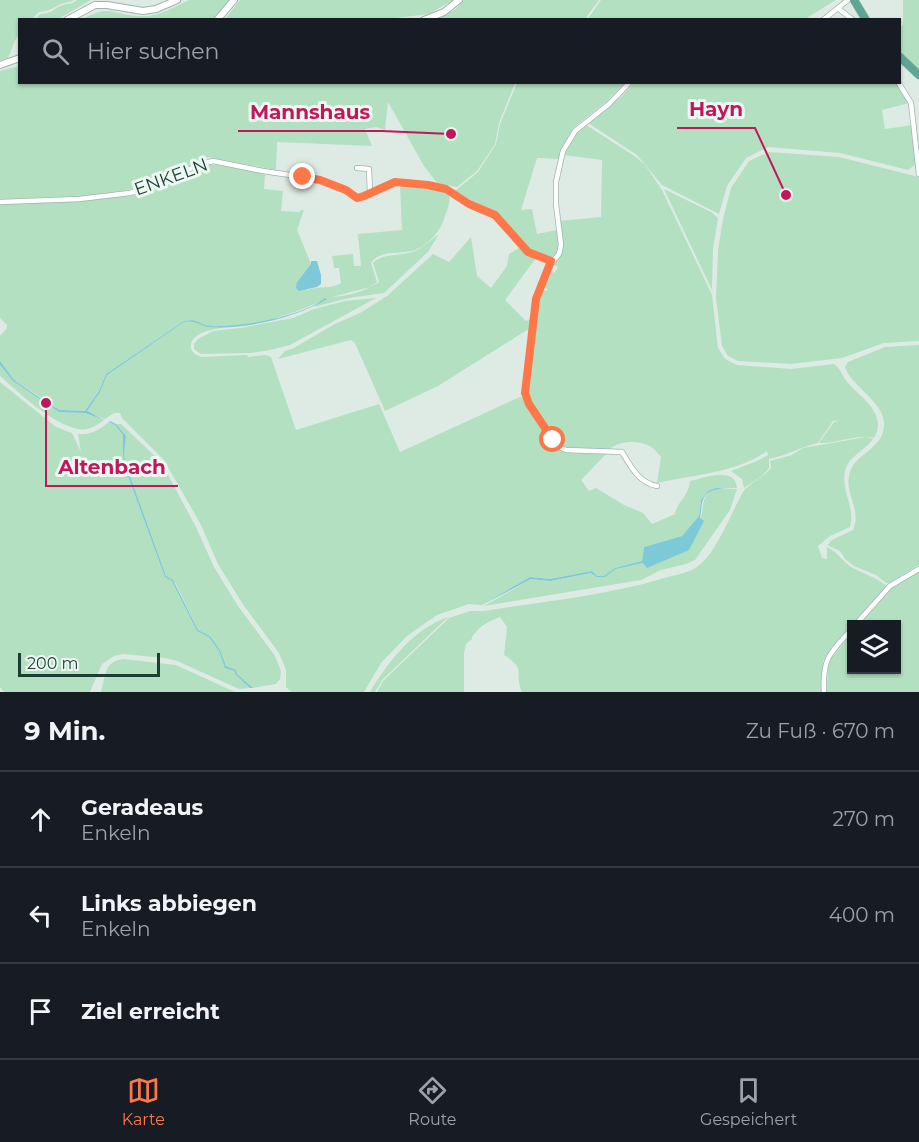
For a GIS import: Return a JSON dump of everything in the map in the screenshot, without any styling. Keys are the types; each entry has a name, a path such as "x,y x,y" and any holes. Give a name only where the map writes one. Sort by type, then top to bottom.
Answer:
{"main road":[{"path":"854,0 865,18"},
{"path":"901,58 919,75"}],"street":[{"path":"71,18 95,5 143,11 156,9 177,0"},
{"path":"219,18 234,0"},
{"path":"429,18 444,12 459,0"},
{"path":"826,18 848,0"},
{"path":"839,9 850,18"},
{"path":"0,65 18,59"},
{"path":"628,84 609,104 575,131 565,146 556,182 561,245 559,254 551,261 536,299 525,387 529,404 559,447 566,450 622,452 642,480 657,486"},
{"path":"899,84 911,104 919,174"},
{"name":"ENKELN","path":"0,202 79,199 130,193 213,161 317,179 346,190 357,198 395,182 446,189 469,204 495,215 528,252 551,261"},
{"path":"357,168 369,169 370,193"},
{"path":"860,620 890,586 919,568"},
{"path":"824,692 828,656 847,635"}],"green space":[{"path":"0,0 74,0 39,12 33,18 18,18 18,36 8,58 0,60"},
{"path":"77,0 91,0 60,18 37,18 40,14 49,13 60,6"},
{"path":"189,0 230,0 214,18 85,18 105,11 146,16 165,11"},
{"path":"240,0 453,0 429,14 395,18 226,18"},
{"path":"464,0 599,0 586,18 440,18 456,9"},
{"path":"601,0 836,0 807,18 588,18"},
{"path":"903,0 919,0 919,69 901,53 901,26 903,25"},
{"path":"18,66 18,84 515,84 499,123 495,144 477,171 457,187 437,183 424,166 388,102 385,130 376,127 365,129 372,146 277,142 276,170 208,157 135,189 85,196 0,199 0,71"},
{"path":"517,84 624,84 606,102 573,128 559,159 537,158 521,210 532,209 537,234 557,230 558,249 550,258 541,256 528,248 496,213 455,191 478,172 496,144 500,124"},
{"path":"633,84 898,84 909,103 882,110 885,129 912,125 916,164 908,170 840,153 768,147 746,158 727,186 719,214 662,185 637,155 588,123 621,97"},
{"path":"586,125 636,157 645,165 662,190 712,295 718,348 725,359 737,365 791,369 834,364 876,414 878,422 874,438 860,437 819,443 834,422 841,420 833,421 818,443 769,459 769,468 763,475 744,488 742,479 731,471 768,455 767,451 729,469 657,483 661,457 647,445 636,442 624,443 610,449 560,445 528,395 538,299 542,289 546,291 547,289 544,286 549,279 550,271 554,273 558,267 552,264 563,244 559,221 601,217 602,160 563,155 575,135"},
{"path":"769,152 839,157 919,177 919,341 884,343 842,358 791,364 738,361 728,356 722,346 716,298 718,250 723,219 731,188 749,161"},
{"path":"206,165 218,165 265,174 264,189 283,191 281,211 300,212 304,210 297,230 311,264 297,282 307,290 341,283 339,268 334,268 332,256 353,254 354,266 361,266 358,234 402,230 400,186 425,186 437,189 449,193 449,202 441,226 425,244 415,250 380,256 371,263 377,282 370,287 379,282 373,263 382,257 415,251 424,246 439,234 428,252 384,293 349,298 314,307 321,301 295,312 239,325 210,326 184,321 106,374 99,391 85,411 60,410 14,380 0,361 0,336 7,325 0,318 0,204 85,201 134,194","holes":["370,287 345,296 332,297"]},
{"path":"664,189 711,212 718,218 713,249 712,290"},
{"path":"471,237 477,276 491,288 507,266 509,254 519,248 536,258 505,300 526,321 531,319 530,331 527,330 438,386 385,411 355,343 351,340 278,359 285,351 360,313 387,296 433,254 449,262"},
{"path":"376,298 290,345 251,353 201,354 194,349 194,344 198,339 213,331 293,318 314,309 345,301"},
{"path":"194,320 211,327 239,326 210,330 196,337 191,348 193,353 201,357 266,355 271,357 296,430 379,404 400,452 520,397 524,399 541,429 559,449 569,453 607,453 581,480 589,491 596,488 624,505 643,513 652,524 675,514 688,491 690,481 725,475 735,481 737,488 716,488 708,491 701,500 699,516 682,536 644,547 642,561 615,568 604,576 597,576 592,571 550,579 530,577 482,605 469,604 437,615 407,636 381,663 364,692 292,692 286,687 286,670 279,653 242,603 218,564 201,525 164,460 122,418 120,413 114,413 105,419 86,412 100,392 107,375 184,322"},
{"path":"919,345 919,565 890,583 886,583 876,575 854,566 845,559 840,551 827,545 832,540 853,530 856,516 848,483 851,469 881,437 884,426 883,416 878,408 849,376 845,367 848,362 885,347"},
{"path":"0,365 13,381 59,412 85,413 104,420 92,428 85,429 78,429 58,421 36,407 0,376"},
{"path":"0,382 56,427 72,433 81,452 78,434 95,431 109,422 115,425 123,435 125,468 165,577 172,581 197,631 209,637 219,651 225,667 235,671 235,674 250,688 239,689 177,661 123,654 114,656 102,664 90,692 4,692 0,687"},
{"path":"116,424 121,424 161,462 196,527 214,567 238,606 275,656 281,671 280,679 276,684 253,688 237,674 236,670 226,666 220,650 210,636 198,630 177,586 166,576 127,468 124,455 126,436"},
{"path":"866,437 873,439 849,462 845,470 845,486 851,511 850,527 830,536 818,546 822,558 827,559 827,547 853,568 887,586 857,620 847,620 847,631 823,661 822,692 522,692 518,668 504,655 507,627 500,617 482,627 466,644 464,692 377,692 383,681 449,618 470,611 575,598 620,589 682,574 694,568 711,552 743,492 771,468 770,461 792,455 803,448"},
{"path":"716,489 737,489 730,510 695,560 661,570 641,580 484,606 531,579 550,581 592,573 597,577 605,577 616,569 644,563 647,567 688,550 699,525 705,497"},
{"path":"919,571 919,692 827,692 828,663 847,639 847,674 901,674 901,620 864,620 893,587"},
{"path":"448,617 382,680 375,692 370,692 393,658 413,638 435,622"},
{"path":"123,659 176,665 235,692 101,692 109,667 112,663"}],"water":[{"path":"311,261 317,261 321,284 299,291 296,288 297,282"},
{"path":"327,299 315,305 286,317 254,324 210,327 184,322 107,375 100,392 87,411 104,420 85,413 59,412 13,381 0,365 0,361 14,380 60,410 85,411 99,391 106,374 184,321 192,320 211,326 253,323 302,310"},
{"path":"110,421 116,424 126,436 124,455 127,468 166,576 173,580 198,630 210,636 220,650 226,666 236,670 237,674 253,688 250,688 235,674 235,671 225,668 219,651 209,637 197,631 172,581 165,577 125,468 123,455 123,435"},
{"path":"716,488 737,489 721,489 707,494 702,503 700,518 704,521 689,550 647,568 643,563 616,569 605,577 597,577 591,573 550,581 531,579 482,605 530,577 550,579 592,571 597,576 604,576 615,568 642,561 644,547 682,536 699,516 701,500 708,491"}],"place":[{"name":"Mannshaus","path":"451,134"},
{"name":"Hayn","path":"786,195"},
{"name":"Altenbach","path":"46,403"}],"route":[{"path":"303,177 320,180 346,190 357,198 395,182 428,185 452,191 472,206 495,215 528,252 551,261 536,299 525,393 529,404 553,440"}]}
